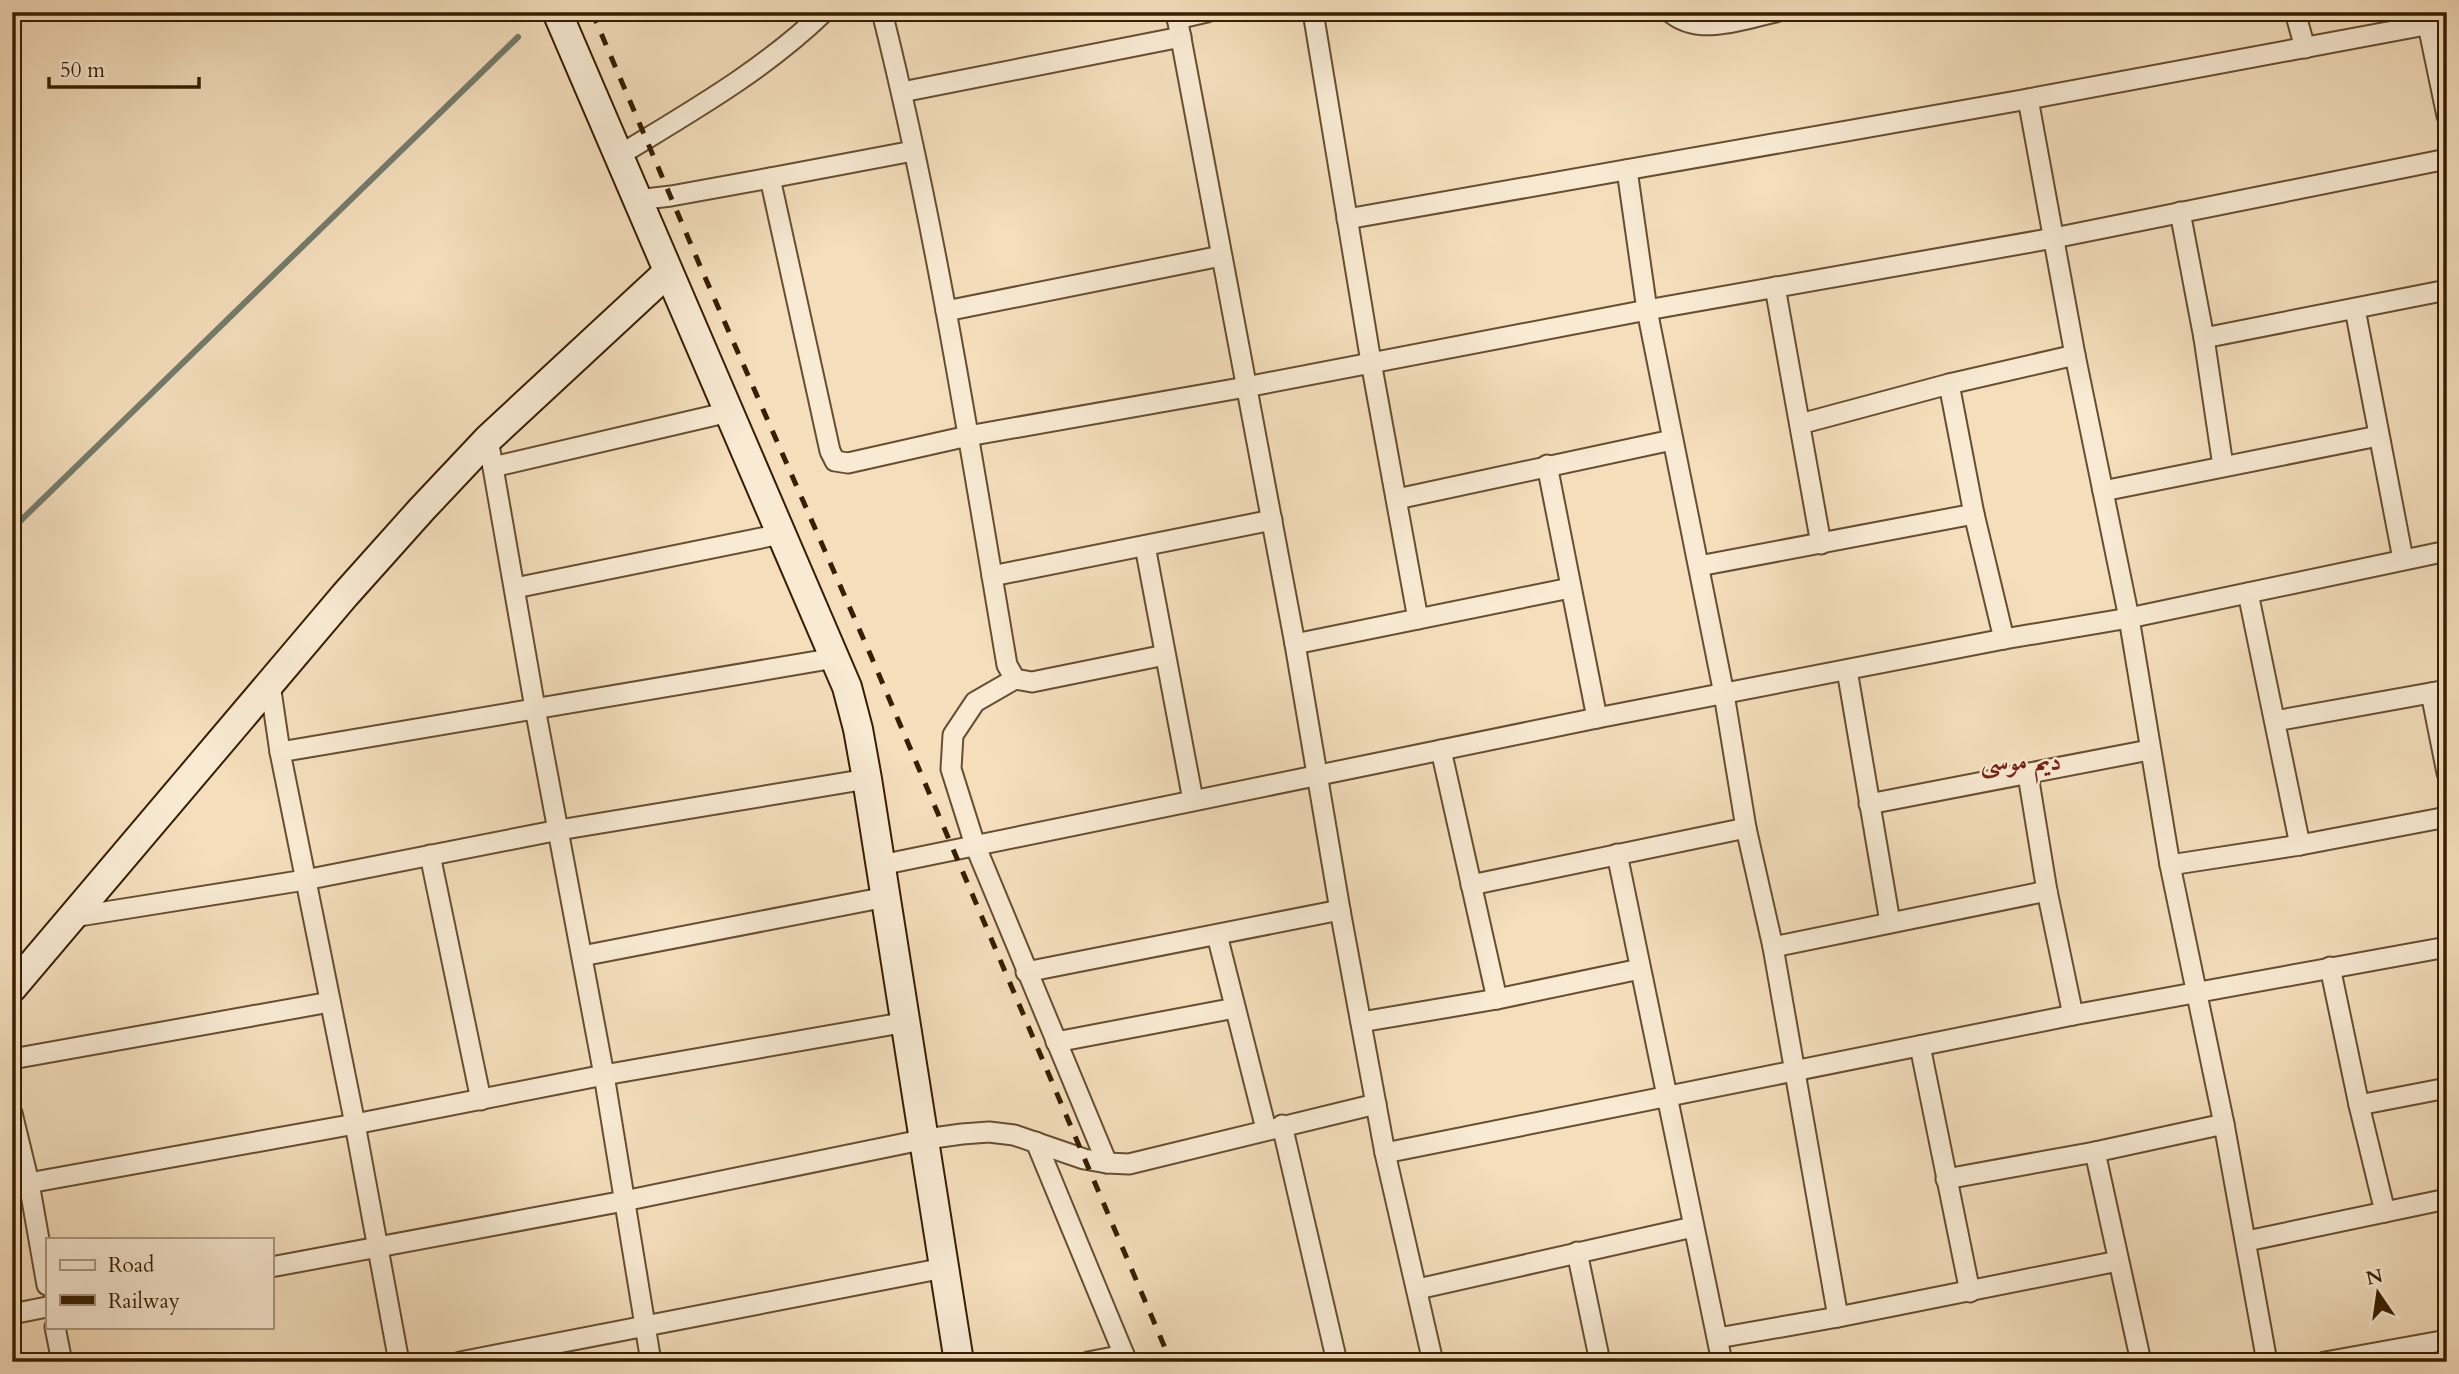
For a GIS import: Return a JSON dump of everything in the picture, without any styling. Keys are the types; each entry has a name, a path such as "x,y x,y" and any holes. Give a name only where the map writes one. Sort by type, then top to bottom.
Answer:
{"main road":[{"path":"557,12 847,687 867,779 926,1139 959,1362"},
{"path":"12,988 345,595 488,439 668,272"}],"street":[{"path":"618,156 721,93 773,57 824,12"},
{"path":"882,12 902,92 946,311 1007,665 1015,679"},
{"path":"902,92 1178,23 1207,12"},
{"path":"1313,12 1371,362 1418,619"},
{"path":"1670,12 1678,19 1702,27 1776,12"},
{"path":"2295,12 2305,48"},
{"path":"1178,23 1295,644 1385,1153 1433,1362"},
{"path":"1348,219 2028,99 2437,23 2447,116"},
{"path":"2028,99 2075,355 2129,618 2170,865 2224,1124 2267,1362"},
{"path":"637,200 671,197 913,151"},
{"path":"770,178 830,451 835,461 848,463 968,436 2054,237 2447,159"},
{"path":"1627,170 1647,310 1724,694 1746,828 1773,947 1838,1317"},
{"path":"2180,212 2204,338 2223,466"},
{"path":"946,311 1221,256"},
{"path":"1775,287 1821,544"},
{"path":"2204,338 2447,290"},
{"path":"2355,309 2403,559"},
{"path":"1800,424 1949,384 2075,355"},
{"path":"1949,384 2004,639"},
{"path":"493,467 729,412"},
{"path":"2103,491 2378,436"},
{"path":"488,439 604,1075 651,1362"},
{"path":"1397,499 1672,440"},
{"path":"1547,465 1597,718"},
{"path":"1699,566 1975,514"},
{"path":"992,576 1272,520"},
{"path":"516,587 781,534"},
{"path":"1144,546 1193,800"},
{"path":"881,865 1597,718 2004,639 2129,618 2447,551"},
{"path":"1295,644 1570,588"},
{"path":"2248,593 2300,845"},
{"path":"1107,1163 975,845 951,769 953,735 975,702 1015,679 1032,682 1165,655"},
{"path":"280,752 835,658"},
{"path":"1847,670 1890,922"},
{"path":"270,684 280,752 355,1124 399,1362"},
{"path":"2275,721 2439,692 2447,773"},
{"path":"1441,750 1497,999"},
{"path":"1869,804 2149,750"},
{"path":"2028,775 2047,891 2073,1015"},
{"path":"73,917 305,880 559,830 867,779"},
{"path":"2170,865 2300,845 2447,817"},
{"path":"1471,885 1746,828"},
{"path":"1617,854 1722,1362"},
{"path":"430,855 481,1100"},
{"path":"1773,947 2047,891"},
{"path":"582,956 886,897"},
{"path":"1026,972 1340,910"},
{"path":"1217,935 1235,1008 1274,1127 1337,1362"},
{"path":"1385,1153 2073,1015 2447,947"},
{"path":"2330,967 2385,1212"},
{"path":"1361,1022 1497,999 1640,968"},
{"path":"12,1059 330,1002"},
{"path":"1056,1042 1235,1008"},
{"path":"21,1184 355,1124 604,1075 906,1022"},
{"path":"1920,1046 1970,1292"},
{"path":"2359,1105 2447,1088"},
{"path":"273,1267 624,1201 926,1139 989,1132 1014,1135 1084,1159 1129,1164 1376,1104"},
{"path":"12,1113 21,1184 46,1280"},
{"path":"1946,1179 2095,1152 2224,1124"},
{"path":"1036,1142 1126,1358 1088,1362"},
{"path":"2095,1152 2141,1362"},
{"path":"2246,1241 2447,1199"},
{"path":"1418,1289 1693,1227"},
{"path":"1577,1252 1600,1362"},
{"path":"1718,1338 1970,1292 2118,1261"},
{"path":"460,1362 944,1268"},
{"path":"12,1314 46,1307"},
{"path":"55,1328 62,1362"},
{"path":"2325,1362 2425,1353 2447,1340"}],"water":[{"path":"709,12 761,12 749,20 714,17"}],"waterway":[{"path":"12,529 518,37"}],"railway":[{"path":"592,12 871,656 1171,1362"}],"district":[{"name":"ديم موسى","path":"2021,761"}]}
